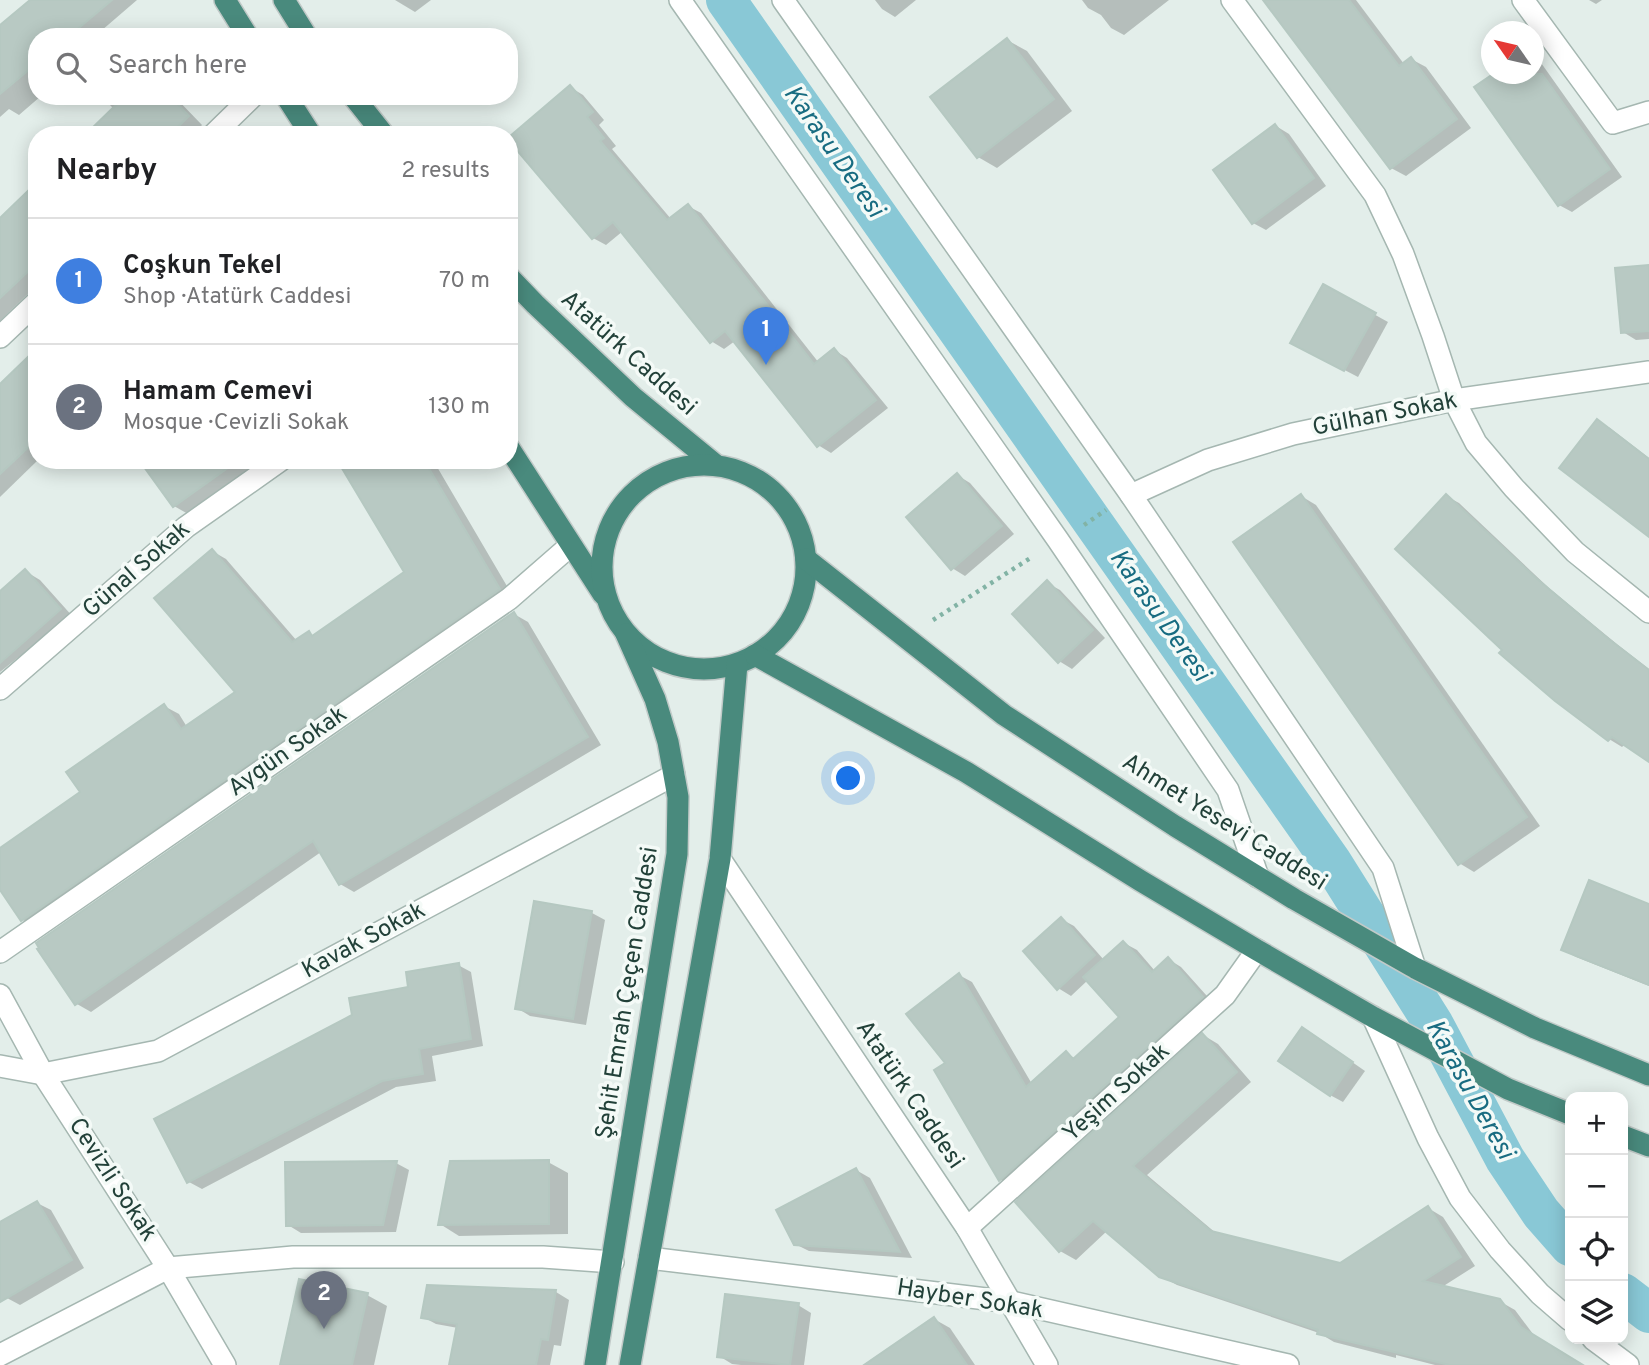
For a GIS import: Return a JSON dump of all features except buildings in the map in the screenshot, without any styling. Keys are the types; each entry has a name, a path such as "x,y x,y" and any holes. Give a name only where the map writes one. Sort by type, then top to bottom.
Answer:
{"highway":[{"path":"225,0 242,28"},
{"path":"284,0 301,28"},
{"path":"292,105 304,126"},
{"path":"360,105 377,126"},
{"name":"Atatürk Caddesi","path":"518,286 633,397 716,465"},
{"name":"Atatürk Caddesi","path":"518,462 626,634 641,649 677,666 717,668 746,660 771,644 785,629 804,586 806,559 800,533 790,512 759,480 738,470 716,465 693,465 671,470 652,478 636,490 622,505 612,522 601,560 606,600"},
{"name":"Ahmet Yesevi Caddesi","path":"806,559 1004,715 1294,899 1415,968 1535,1028 1649,1074"},
{"name":"Şehit Emrah Çeçen Caddesi","path":"595,1365 677,854 678,797 668,742 655,699 626,634"},
{"path":"630,1365 720,859 746,660 966,772 1141,881 1373,1017 1508,1089 1565,1112"},
{"path":"1628,1138 1649,1146"}],"street":[{"path":"680,0 1064,537 1228,790 1258,877"},
{"path":"783,0 1131,495 1383,868 1415,968"},
{"path":"1232,0 1375,195 1403,254 1454,400 1476,443 1514,488 1575,552 1649,612"},
{"path":"1523,0 1613,122 1649,112"},
{"path":"222,126 245,105"},
{"path":"0,337 28,311"},
{"name":"Gülhan Sokak","path":"1131,495 1208,460 1293,433 1454,400 1649,372"},
{"name":"Günal Sokak","path":"0,689 186,527 268,469"},
{"name":"Aygün Sokak","path":"0,952 509,599 571,545"},
{"name":"Kavak Sokak","path":"43,1074 159,1051 674,775"},
{"name":"Atatürk Caddesi","path":"720,859 967,1228 1047,1365"},
{"name":"Yeşim Sokak","path":"967,1228 1226,995 1257,950"},
{"name":"Cevizli Sokak","path":"0,995 43,1074 168,1268 225,1365"},
{"path":"1373,1017 1428,1138 1460,1198 1500,1250 1540,1294 1565,1316"},
{"path":"0,1066 43,1074"},
{"path":"0,1355 168,1268 293,1257 543,1257 612,1262"},
{"name":"Hayber Sokak","path":"649,1258 1011,1302 1288,1365"},
{"path":"1599,1344 1628,1365"}],"path":[{"path":"910,642 934,619 1111,508"}],"waterway":[{"name":"Karasu Deresi","path":"726,0 1331,861 1434,1025 1505,1159 1541,1213 1565,1240"},
{"name":"Karasu Deresi","path":"1628,1297 1649,1313"}],"place":[{"name":"Coşkun Tekel","path":"766,365"},
{"name":"Hamam Cemevi","path":"324,1329"}]}
